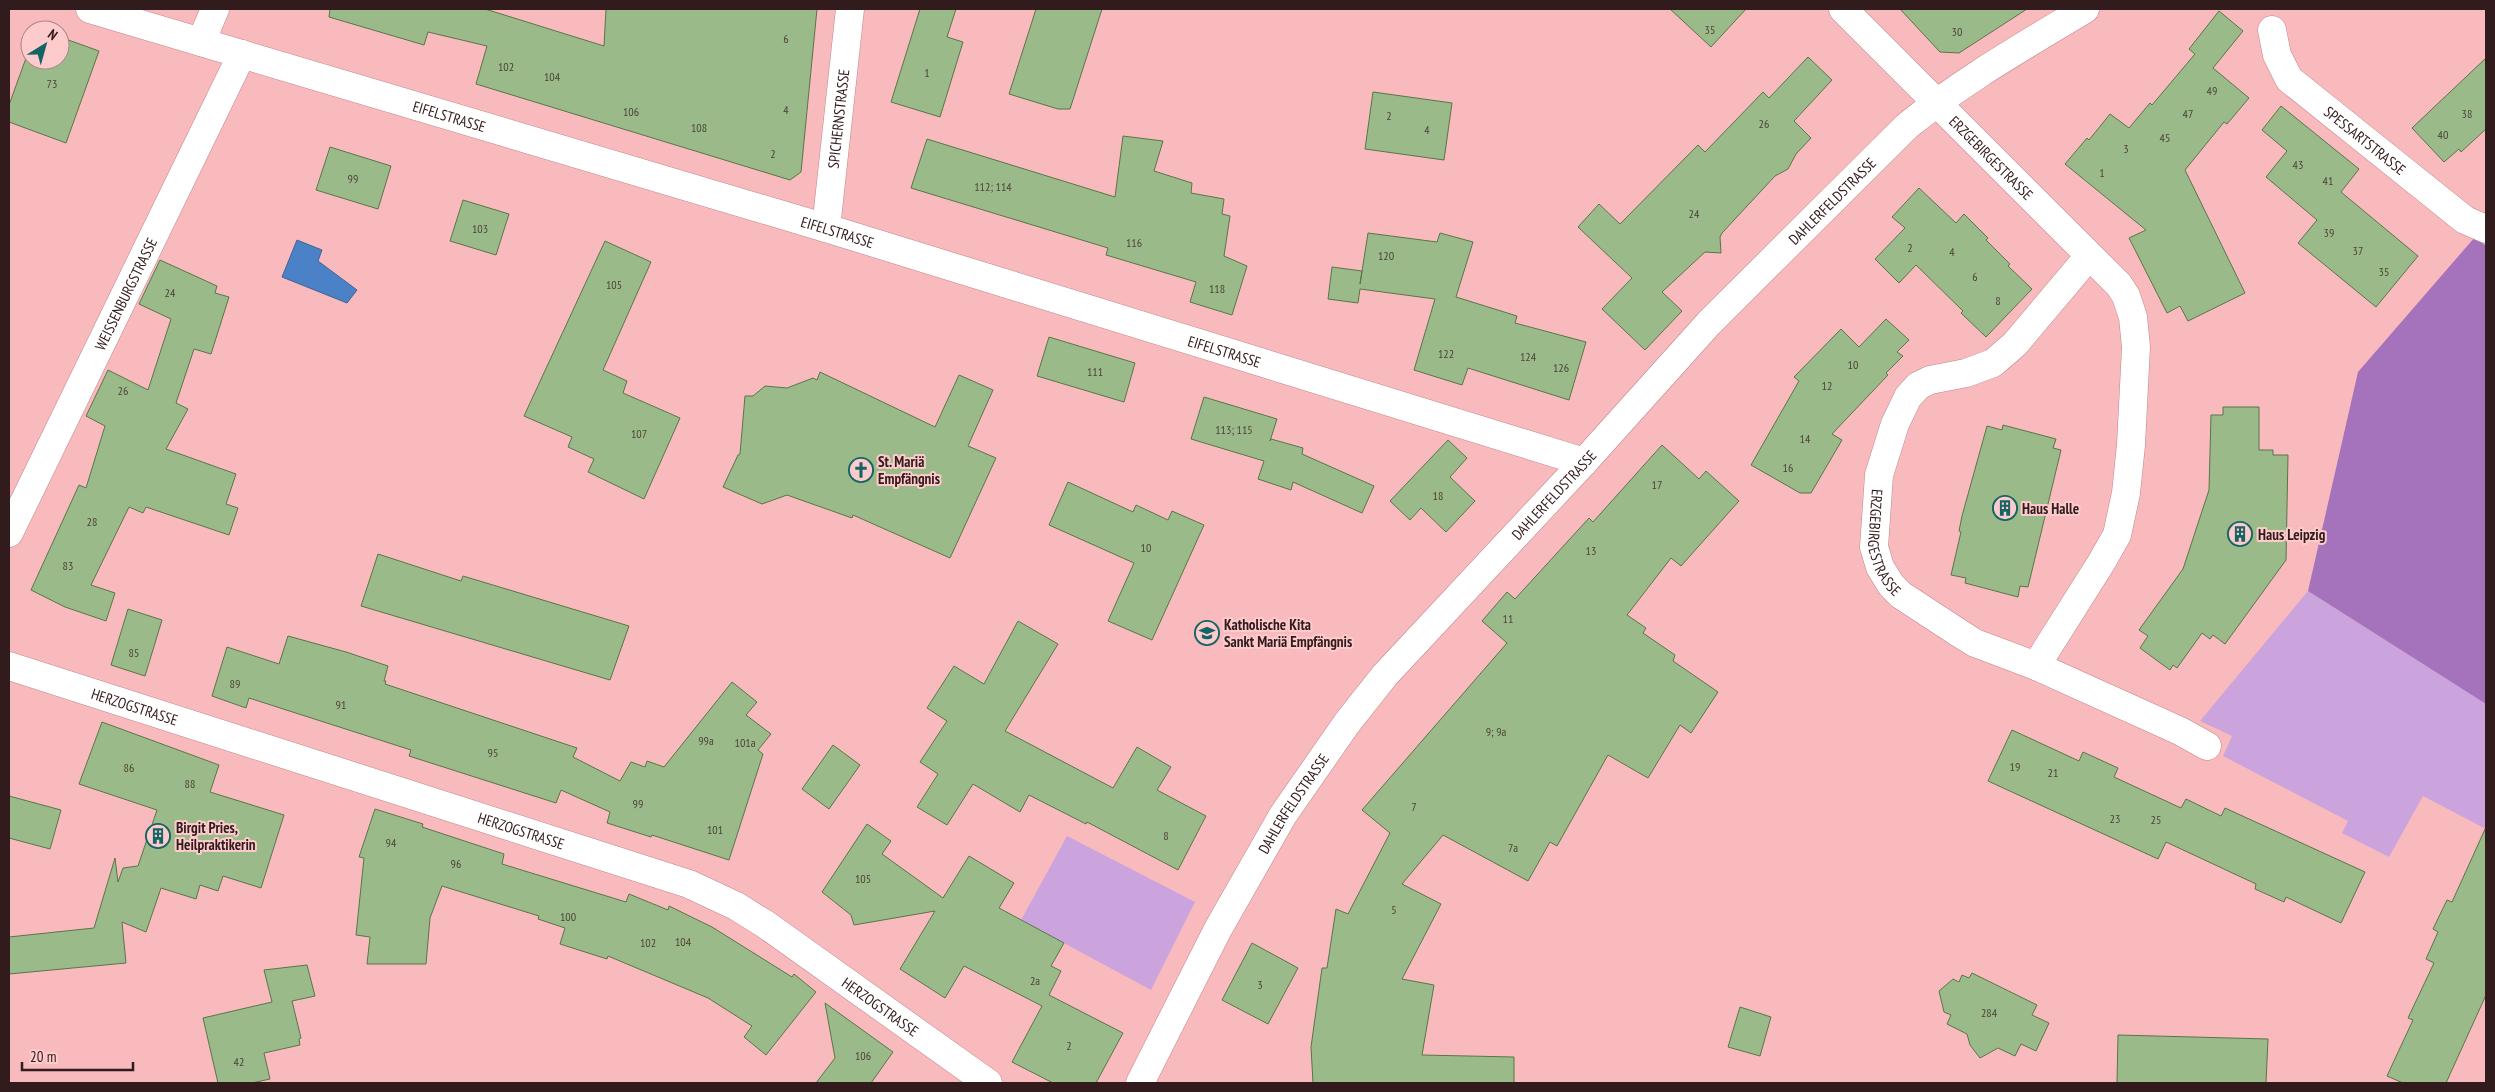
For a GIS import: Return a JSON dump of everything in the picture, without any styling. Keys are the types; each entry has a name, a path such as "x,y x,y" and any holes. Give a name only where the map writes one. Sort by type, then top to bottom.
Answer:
{"street":[{"name":"EIFELSTRASSE","path":"90,9 826,228 1584,462"},
{"path":"202,42 215,9"},
{"name":"SPICHERNSTRASSE","path":"826,228 850,9"},
{"path":"1843,9 1936,102"},
{"name":"DAHLERFELDSTRASSE","path":"1140,1083 1218,929 1283,814 1347,723 1385,675 1584,462 1709,323 1907,126 1936,102 1979,73 2085,9"},
{"name":"SPESSARTSTRASSE","path":"2272,30 2277,54 2289,79 2465,220 2486,229"},
{"name":"WEISSENBURGSTRASSE","path":"9,534 242,54"},
{"name":"ERZGEBIRGESTRASSE","path":"1936,102 2119,285 2126,296 2132,317 2136,347 2131,445 2126,493 2117,535 2036,666"},
{"name":"ERZGEBIRGESTRASSE","path":"2089,256 2015,344 1993,363 1966,373 1930,380 1918,386 1908,397 1895,424 1879,475 1874,547 1880,567 1891,584 1902,595 1968,639 2036,666 2207,746"},
{"name":"HERZOGSTRASSE","path":"9,666 689,884 736,906 765,924 988,1083"}],"shaded area":[{"path":"2475,237 2486,246 2486,704 2308,591 2358,372"},
{"path":"2308,591 2486,704 2486,829 2423,796 2389,857 2342,833 2348,821 2223,756 2232,736 2200,721"},
{"path":"1067,836 1195,902 1151,990 1021,920"}],"water":[{"path":"297,240 322,250 318,261 357,290 347,303 282,277"}],"building":[{"path":"330,9 485,9 604,46 606,9 817,9 801,172 790,180 476,84 487,46 428,32 424,45 329,17"},
{"path":"920,9 956,9 947,37 963,42 940,117 891,102"},
{"path":"1036,9 1102,9 1070,109 1058,109 1009,94"},
{"path":"1670,9 1746,9 1711,47"},
{"path":"1900,9 2027,9 1959,53 1940,52"},
{"path":"2219,11 2243,31 2213,68 2249,98 2227,124 2224,122 2185,170 2245,293 2188,321 2180,306 2167,313 2129,238 2146,230 2065,164 2087,138 2089,140 2110,114 2129,128 2150,103 2152,105 2195,54 2189,49"},
{"path":"70,41 99,51 66,143 9,122 9,105 22,70 70,70"},
{"path":"1808,57 1832,80 1794,121 1811,138 1796,154 1788,169 1775,176 1722,233 1720,237 1721,253 1705,252 1662,292 1682,311 1645,350 1602,309 1632,278 1578,227 1599,204 1620,224 1698,145 1705,152 1763,92 1769,98"},
{"path":"2486,58 2486,129 2461,152 2459,149 2444,162 2412,128"},
{"path":"1373,92 1452,103 1444,160 1365,149"},
{"path":"2281,106 2359,169 2341,192 2418,256 2376,307 2298,243 2317,220 2266,177 2287,151 2262,130"},
{"path":"1123,136 1163,141 1154,171 1192,183 1191,193 1224,199 1222,214 1230,216 1224,256 1247,266 1232,315 1190,302 1196,282 1106,255 1108,248 911,188 927,139 1115,197"},
{"path":"330,147 391,166 378,209 316,190"},
{"path":"1919,188 1956,223 1964,214 2010,264 2008,266 2032,289 1986,337 1961,313 1963,311 1916,265 1899,283 1875,259 1905,228 1892,217"},
{"path":"463,200 509,214 496,255 450,241"},
{"path":"1368,233 1437,242 1440,233 1473,242 1456,297 1517,316 1515,323 1586,342 1569,400 1468,368 1462,385 1414,370 1435,299 1360,289 1358,303 1328,299 1332,267 1362,271 1360,284"},
{"path":"605,241 651,262 603,370 627,381 623,393 680,418 644,499 588,472 594,459 568,447 572,437 524,416"},
{"path":"160,260 217,286 215,293 229,297 211,354 194,349 176,403 188,409 166,449 236,474 226,504 238,508 229,535 146,507 143,513 129,507 91,585 115,593 106,621 65,607 31,590 79,485 86,488 105,426 86,416 108,370 148,390 171,319 139,304"},
{"path":"1886,319 1909,340 1897,352 1903,356 1886,373 1888,375 1832,434 1842,440 1811,493 1800,493 1751,465 1799,381 1794,377 1841,329 1859,347"},
{"path":"1049,337 1135,363 1124,402 1037,376"},
{"name":"St. Mariä Empfängnis","path":"820,372 935,427 959,375 993,390 968,446 996,458 950,558 853,515 852,518 787,495 762,504 723,487 740,454 745,396 753,396 765,386 787,388 813,378 817,380"},
{"path":"1204,397 1277,419 1270,441 1271,439 1303,448 1302,454 1374,486 1362,513 1293,482 1291,490 1258,479 1264,461 1191,439"},
{"name":"Haus Leipzig","path":"2223,407 2259,407 2259,450 2273,450 2273,455 2288,455 2286,560 2225,644 2213,635 2210,639 2202,633 2177,668 2173,665 2170,670 2140,648 2148,636 2139,630 2183,569 2209,490 2211,415 2223,415"},
{"name":"Haus Halle","path":"2003,425 2056,439 2053,448 2061,450 2028,587 2020,586 2018,597 1965,583 1966,578 1951,575 1961,532 1959,531 1962,516 1987,426 2002,430"},
{"path":"1448,440 1467,458 1450,477 1475,501 1446,532 1421,508 1410,520 1390,501"},
{"path":"1662,445 1699,479 1706,471 1739,501 1681,566 1671,558 1627,615 1646,628 1643,633 1675,655 1673,661 1718,692 1691,733 1680,725 1648,778 1608,755 1557,846 1550,842 1528,881 1443,835 1402,884 1441,904 1402,979 1434,985 1422,1055 1514,1057 1514,1083 1313,1083 1311,1047 1322,968 1327,968 1336,909 1348,914 1390,833 1362,810 1507,643 1482,621 1507,592 1515,599 1589,518 1593,522"},
{"path":"1068,482 1133,512 1136,505 1168,520 1172,511 1204,525 1152,640 1108,621 1134,563 1049,525"},
{"path":"378,554 461,581 463,576 629,626 610,680 361,606"},
{"path":"128,609 162,620 145,676 111,665"},
{"path":"1018,621 1058,644 1005,731 1113,788 1137,747 1171,767 1157,790 1206,816 1178,870 1087,822 1086,824 1029,795 1020,812 973,784 947,825 917,807 938,774 920,762 947,721 927,708 954,666 984,684"},
{"path":"288,636 388,666 385,684 577,748 573,757 620,781 631,762 645,767 647,761 664,767 732,682 757,702 746,715 771,734 758,750 763,754 729,860 652,835 651,837 607,823 610,812 561,790 556,803 409,756 411,750 249,698 246,708 212,696 227,647 279,664"},
{"path":"102,722 219,765 210,792 284,815 261,888 223,876 218,891 200,885 196,899 161,888 146,932 122,922 126,963 9,974 9,937 94,928 115,858 118,882 123,868 138,866 157,810 79,784"},
{"path":"2012,730 2079,761 2083,752 2118,768 2114,777 2181,808 2186,799 2221,816 2225,808 2365,872 2341,923 2286,897 2284,902 2255,889 2256,884 2166,842 2158,859 1988,781"},
{"path":"833,745 860,765 829,809 802,789"},
{"path":"9,796 61,810 50,849 9,838"},
{"path":"375,809 423,824 422,827 504,854 502,864 626,902 629,894 668,910 669,906 712,927 792,977 794,974 816,992 766,1055 744,1037 752,1026 708,998 608,956 607,959 560,944 565,928 538,919 539,916 442,886 430,918 426,964 367,964 370,937 356,935 364,858 359,857"},
{"path":"867,824 891,841 882,854 943,898 969,856 1014,883 999,908 1064,943 1051,966 1061,971 1049,995 1123,1033 1096,1083 1053,1083 1012,1062 1042,1006 964,966 945,998 900,969 935,911 854,925 851,915 822,892"},
{"path":"2486,827 2486,995 2446,1083 2403,1083 2387,1076 2413,1020 2408,1018 2434,963 2426,959 2438,932 2433,929 2447,900 2452,902"},
{"path":"1252,943 1298,968 1268,1024 1222,1000"},
{"path":"307,965 315,996 292,1001 301,1038 299,1039 300,1045 264,1053 270,1079 252,1083 218,1083 203,1018 272,1002 264,970"},
{"path":"1972,973 2037,1005 2032,1015 2049,1023 2036,1051 2021,1044 2015,1056 1998,1048 1980,1058 1970,1045 1967,1034 1947,1024 1951,1015 1944,1012 1939,991 1953,979 1959,982 1962,975 1969,978"},
{"path":"825,1003 893,1052 871,1083 816,1083 835,1058"},
{"path":"1740,1007 1771,1017 1760,1056 1728,1047"},
{"path":"2118,1035 2268,1039 2266,1083 2117,1083"}],"place":[{"name":"St. Mariä Empfängnis","path":"861,470"},
{"name":"Haus Halle","path":"2005,508"},
{"name":"Haus Leipzig","path":"2240,534"},
{"name":"Katholische Kita Sankt Mariä Empfängnis","path":"1207,633"},
{"name":"Birgit Pries, Heilpraktikerin","path":"158,836"}]}
